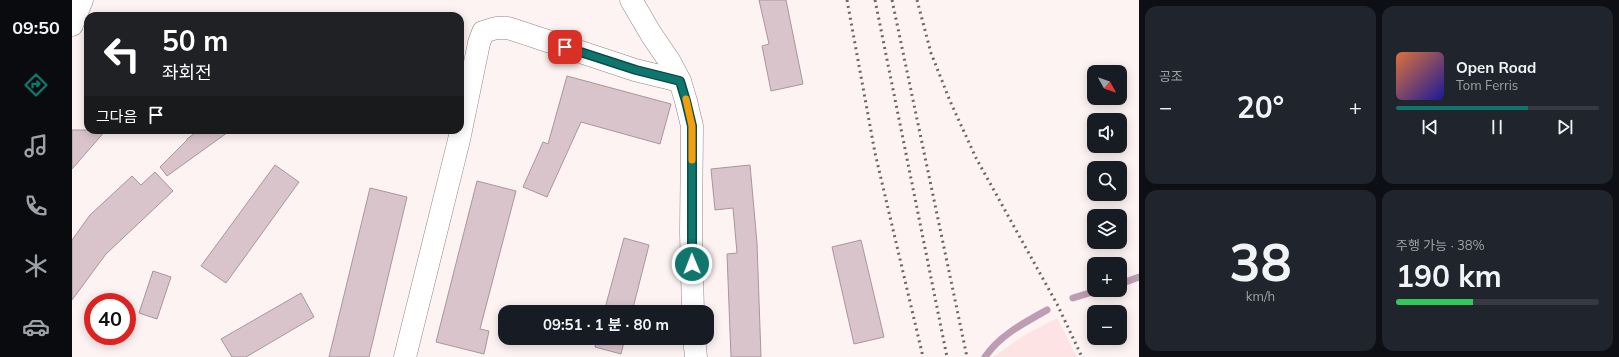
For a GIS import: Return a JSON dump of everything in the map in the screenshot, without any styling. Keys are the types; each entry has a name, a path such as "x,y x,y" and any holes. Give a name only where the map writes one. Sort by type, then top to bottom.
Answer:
{"street":[{"path":"72,25 82,0"},
{"path":"631,0 670,62 680,81 692,126 691,233 693,305"},
{"path":"464,116 479,43 483,32 496,28 508,28 636,70 680,81"},
{"path":"405,357 460,134"},
{"path":"695,345 696,357"}],"shaded area":[{"path":"1057,318 1077,357 993,357 1023,336"}],"building":[{"path":"759,0 786,0 803,84 771,91 762,46 769,44"},
{"path":"567,76 671,104 660,144 581,122 547,197 523,187 543,142 548,144"},
{"path":"72,130 84,130 84,134 103,134 72,169"},
{"path":"194,134 225,134 167,176 160,167"},
{"path":"275,165 299,182 226,283 201,266"},
{"path":"750,165 757,243 761,357 731,357 727,254 737,253 733,208 715,210 711,169"},
{"path":"155,172 173,191 106,254 72,300 72,240 90,215 132,176 141,185"},
{"path":"477,181 516,191 480,329 489,331 484,354 436,342"},
{"path":"370,188 407,197 369,357 329,357"},
{"path":"624,238 649,245 634,305 606,305"},
{"path":"861,240 884,337 854,344 832,247"},
{"path":"153,271 171,277 157,319 139,313"},
{"path":"301,293 314,317 246,357 232,357 221,339"},
{"path":"595,345 623,345 621,354 595,347"}],"waterway":[{"path":"1127,281 1139,277"},
{"path":"1073,298 1087,294"},
{"path":"985,357 1005,336 1047,310"}],"railway":[{"path":"847,0 875,153 923,357"},
{"path":"875,0 947,357"},
{"path":"892,0 967,357"},
{"path":"917,0 931,53 950,101 976,158 1057,304 1082,357"}],"slow traffic":[{"path":"686,99 692,126 692,160"}],"route":[{"path":"565,47 636,70 680,81 692,126 692,264"}]}
